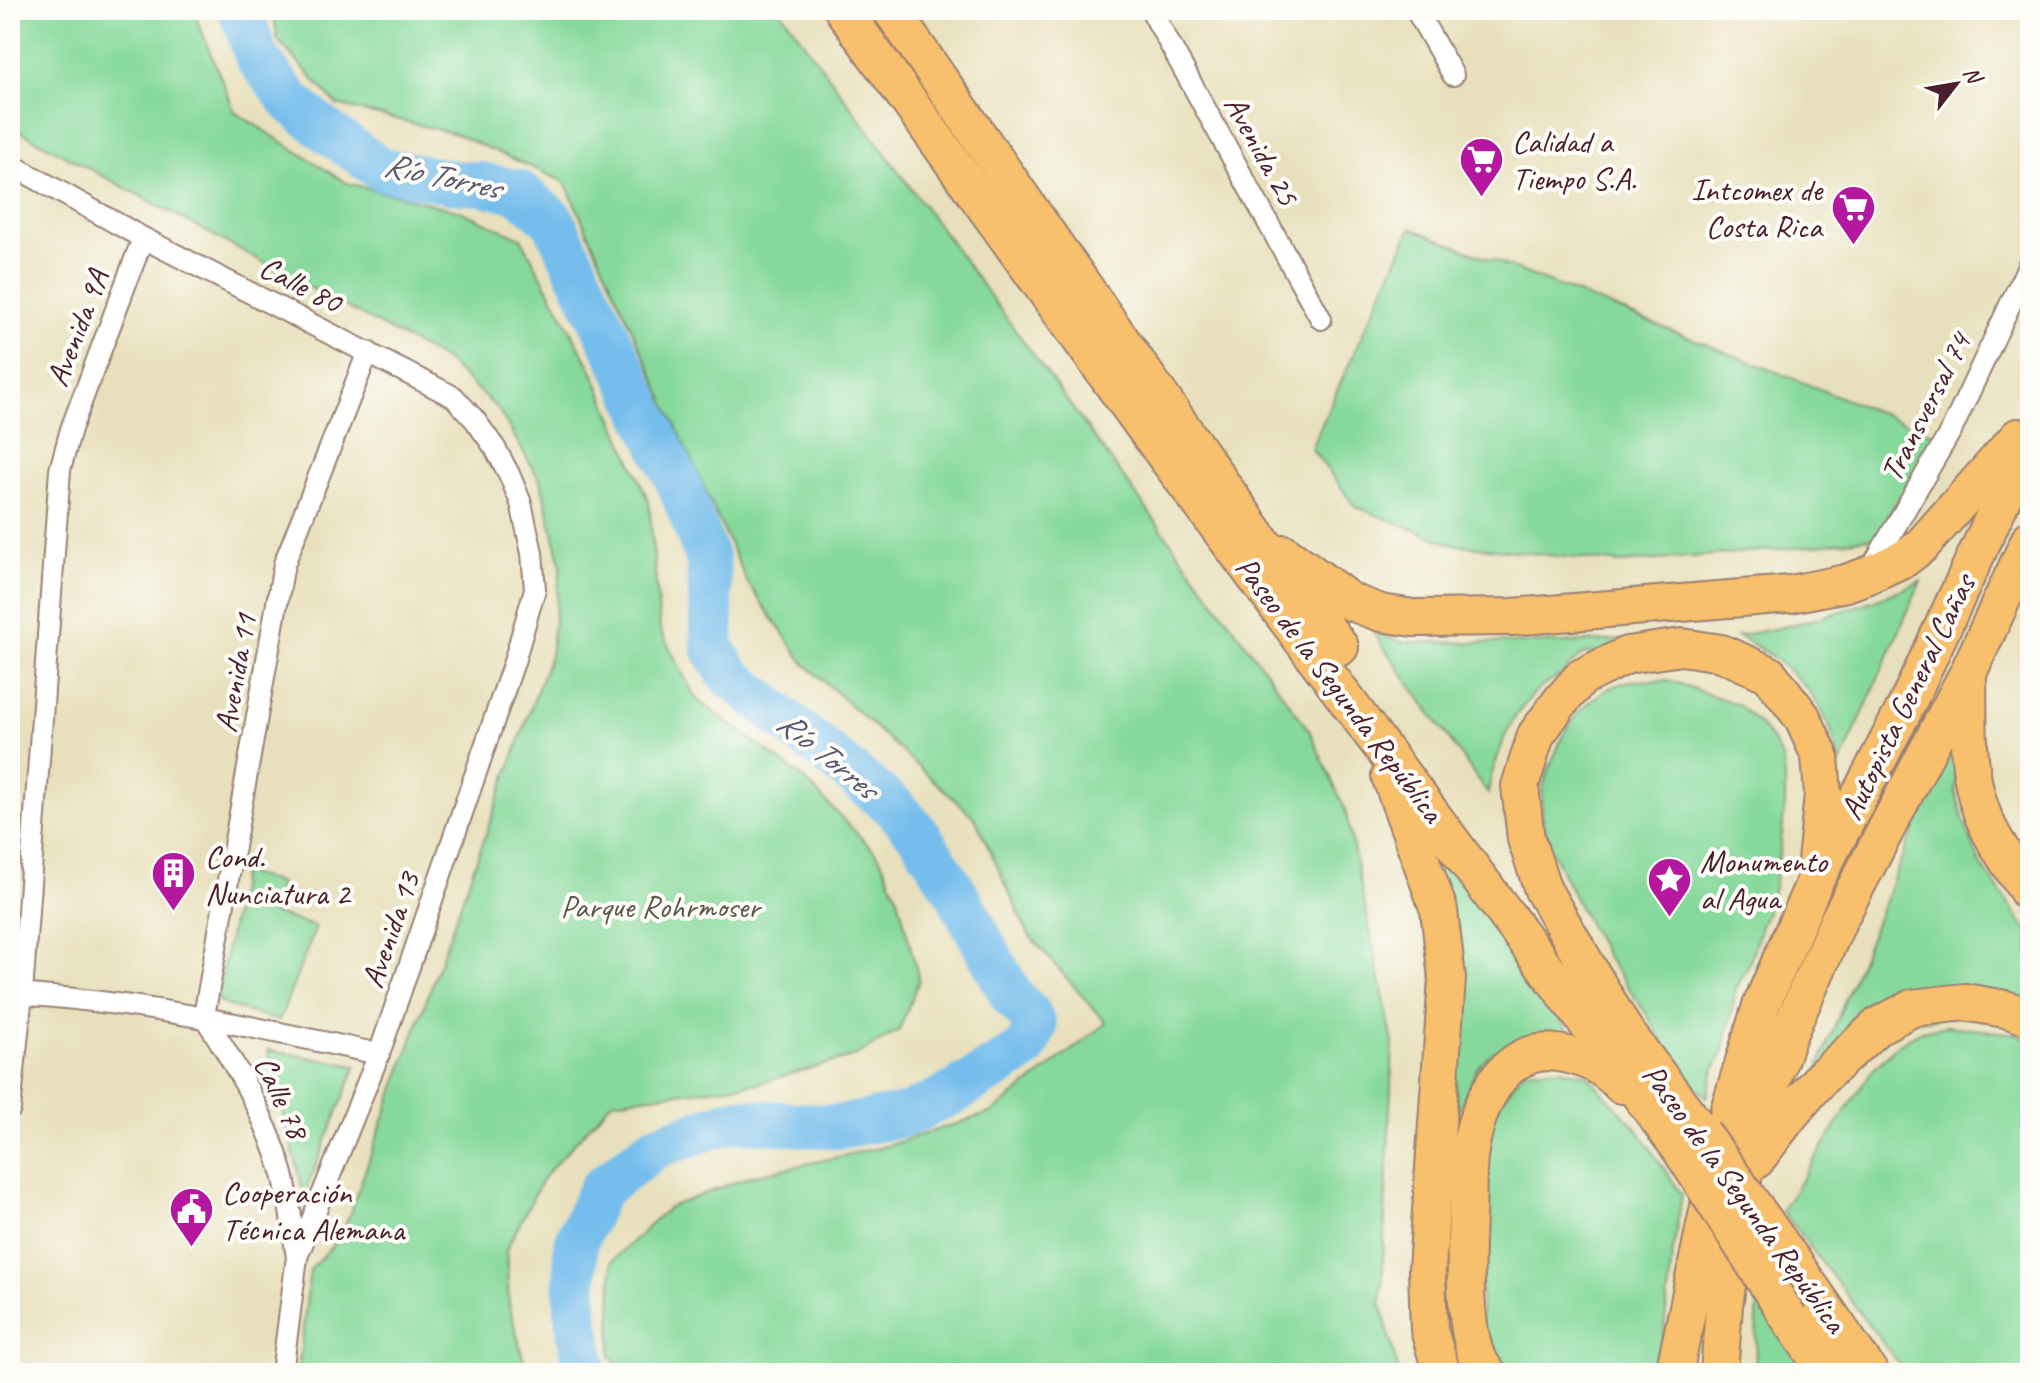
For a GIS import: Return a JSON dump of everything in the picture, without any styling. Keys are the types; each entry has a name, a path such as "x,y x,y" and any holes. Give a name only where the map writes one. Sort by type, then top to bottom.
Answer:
{"highway":[{"name":"Paseo de la Segunda República","path":"843,10 1146,430 1376,737 1687,1143 1794,1263 1870,1373"},
{"name":"Paseo de la Segunda República","path":"891,10 1255,532 1627,1035 1790,1320 1824,1373"},
{"path":"1255,532 1351,602 1381,613 1413,618 1512,617 1790,594 1846,583 1905,558 1922,545 2030,423"},
{"name":"Autopista General Cañas","path":"1674,1369 1729,1110 1761,1006 1814,883 1907,704 2030,439"},
{"name":"Autopista General Cañas","path":"1719,1373 1724,1306 1743,1178 1756,1127 1788,1035 1838,921 1968,673 2030,539"},
{"path":"1627,1035 1543,890 1526,839 1520,786 1536,735 1582,677 1627,655 1682,647 1721,653 1769,674 1802,717 1820,756 1823,794 1814,883"},
{"path":"1968,673 1970,758 1977,799 1992,834 2030,895"},
{"path":"1376,737 1439,910 1447,978 1427,1269 1429,1330 1442,1373"},
{"path":"1743,1178 1822,1077 1878,1026 1912,1008 1965,1002 2030,1017"},
{"path":"1487,1373 1478,1359 1468,1324 1466,1238 1469,1158 1475,1124 1487,1095 1502,1073 1518,1060 1536,1054 1553,1052 1583,1057 1611,1074 1687,1143"}],"street":[{"name":"Avenida 25","path":"1151,10 1321,319"},
{"path":"1416,10 1453,75"},
{"name":"Calle 80","path":"10,164 143,238 454,397 495,448 521,503"},
{"name":"Avenida 9A","path":"10,1109 16,994 60,470 71,429 143,238"},
{"name":"Transversal 74","path":"1866,576 1952,429 2030,262"},
{"name":"Avenida 11","path":"204,1016 284,564 368,352"},
{"name":"Avenida 13","path":"282,1373 297,1257 379,1054 514,662 535,589 532,553 521,503"},
{"name":"Calle 78","path":"16,994 204,1016 379,1054"},
{"name":"Calle 78","path":"204,1016 241,1073 265,1121 283,1174 297,1257"}],"green space":[{"name":"Parque Rohrmoser","path":"10,10 193,10 235,112 347,183 460,211 521,238 592,370 649,502 660,629 696,699 801,776 879,856 898,898 919,980 899,1030 855,1056 759,1083 612,1101 543,1178 506,1250 509,1305 527,1373 298,1373 310,1270 342,1235 550,655 561,565 541,482 498,409 445,360 10,126"},
{"path":"274,10 780,10 1309,730 1345,809 1393,1043 1381,1304 1399,1373 624,1373 611,1356 612,1261 669,1207 752,1176 887,1146 993,1112 1106,1023 1029,935 975,818 804,663 747,582 565,182 456,134 337,105 277,39"},
{"path":"1411,228 1941,437 1884,536 1795,548 1621,563 1451,544 1356,507 1311,448"},
{"path":"1921,581 1840,765 1830,728 1804,685 1780,662 1737,636 1831,614"},
{"path":"1373,632 1402,642 1561,643 1665,638 1582,655 1562,674 1536,691 1516,715 1505,736 1488,794"},
{"path":"1669,680 1739,705 1773,742 1783,760 1785,780 1782,834 1772,899 1750,962 1736,989 1724,1051 1714,1070 1707,1097 1679,1071 1648,1016 1606,956 1547,840 1542,814 1542,791 1548,771 1563,735 1577,714 1610,688 1628,681"},
{"path":"1956,731 1956,793 1964,822 1980,863 2030,935 2030,1007 1883,1025 1793,1137 1930,788"},
{"path":"1423,824 1576,1042 1530,1038 1491,1053 1477,1068 1457,1114 1456,1087"},
{"path":"242,872 280,883 272,913 316,927 279,1021 223,1004 217,998"},
{"path":"1947,1026 2017,1034 2030,1042 2030,1373 1905,1372 1782,1210 1871,1072 1896,1046 1921,1031"},
{"path":"268,1050 356,1066 304,1195"},
{"path":"1526,1069 1559,1069 1586,1074 1638,1130 1682,1195 1663,1338 1647,1373 1500,1373 1481,1328 1485,1131 1500,1101"},
{"path":"1758,1292 1808,1373 1755,1373"}],"waterway":[{"name":"Río Torres","path":"240,10 257,58 293,104 381,169 519,192 553,220 680,487 708,560 713,648 729,675 894,807 920,836 957,894 1011,995 1029,1014 1035,1027 1023,1051 955,1092 907,1115 838,1127 734,1120 655,1147 600,1189 575,1244 576,1316 586,1373"}],"place":[{"name":"Calidad a Tiempo S.A.","path":"1481,198"},
{"name":"Intcomex de Costa Rica","path":"1853,246"},
{"name":"Cond. Nunciatura 2","path":"174,913"},
{"name":"Monumento al Agua","path":"1669,918"},
{"name":"Cooperación Técnica Alemana","path":"191,1249"}]}
